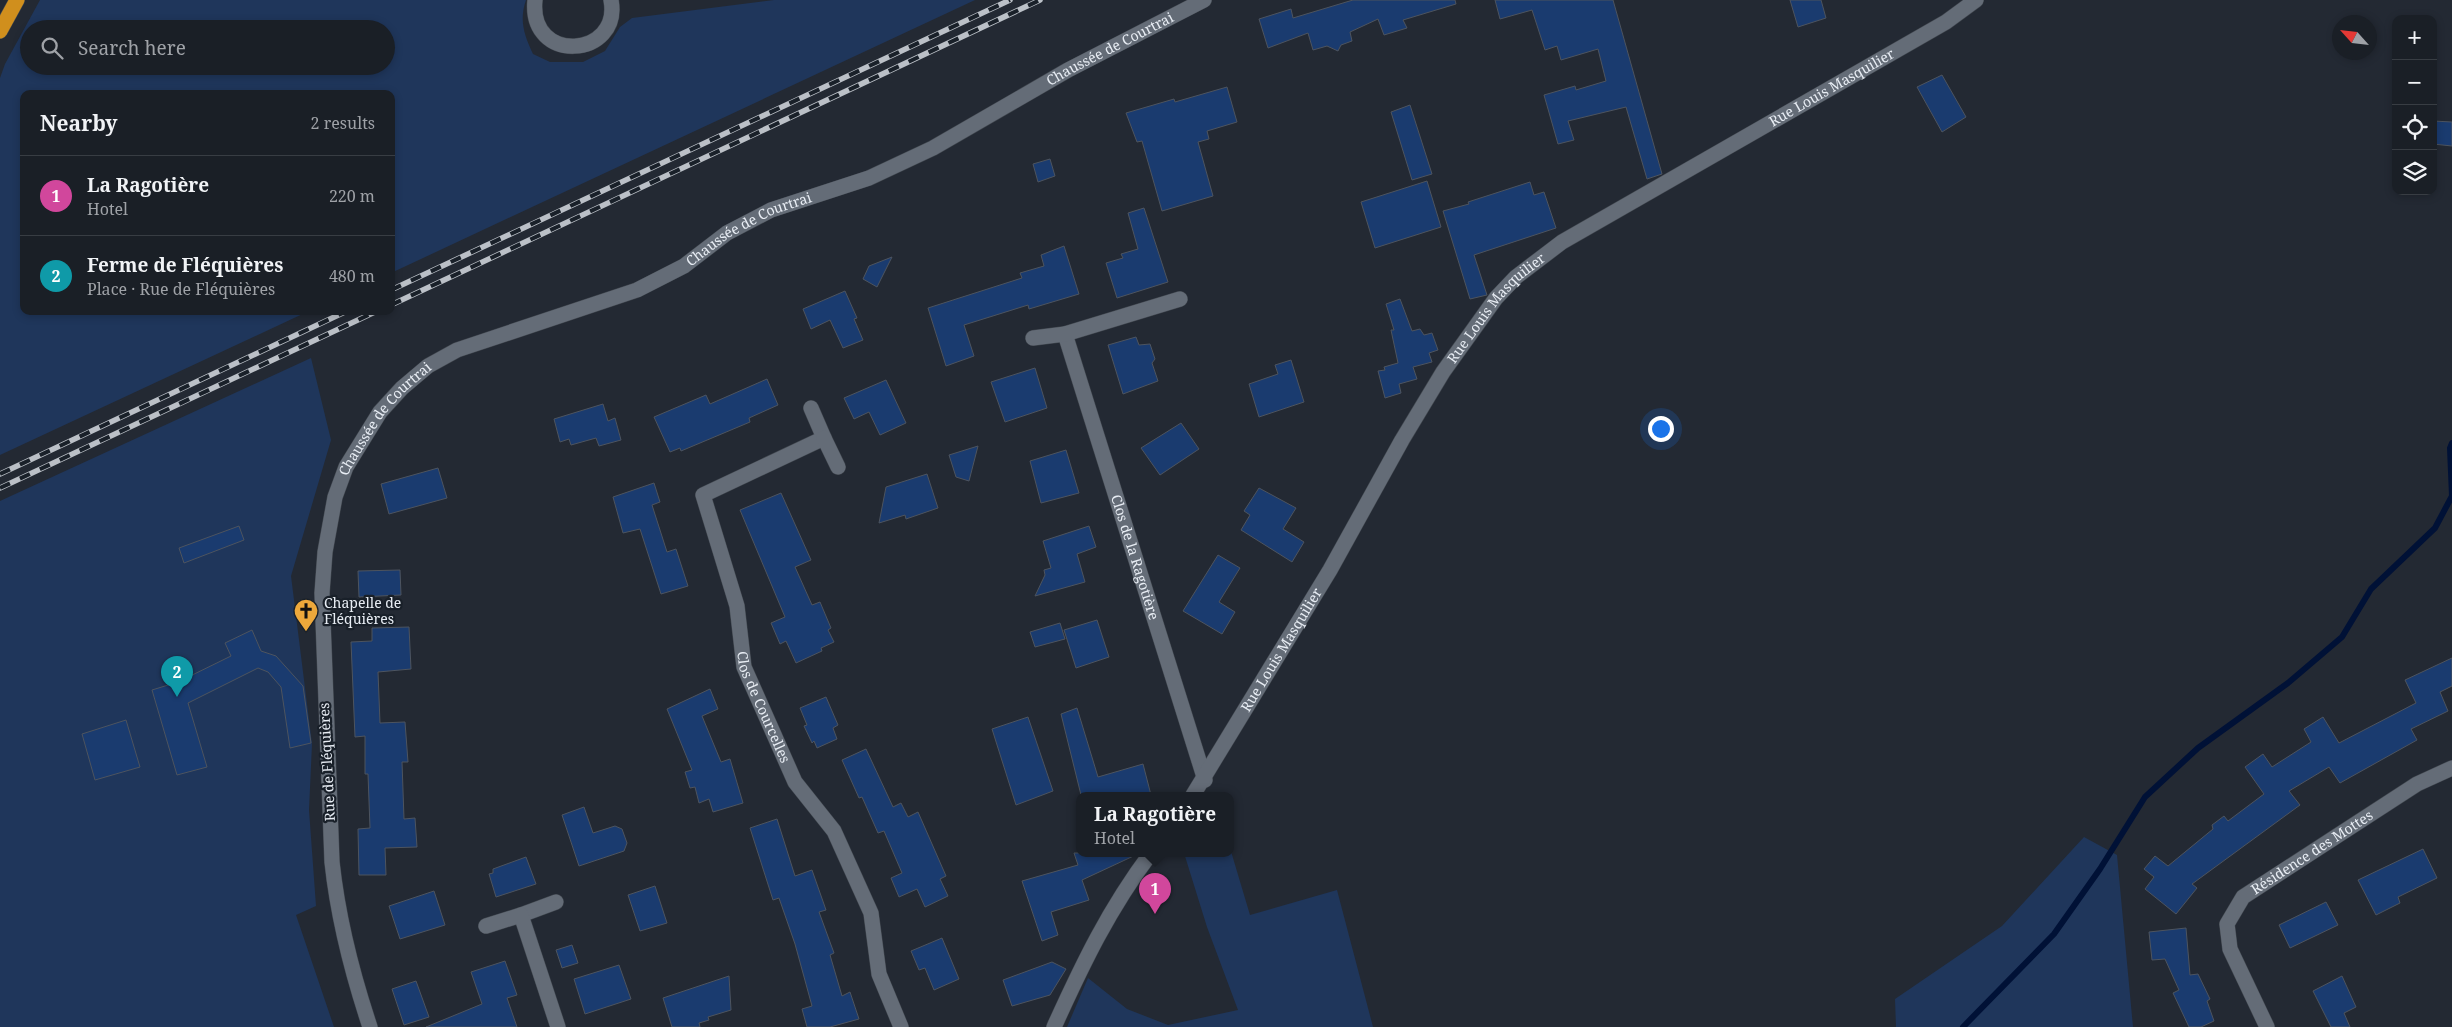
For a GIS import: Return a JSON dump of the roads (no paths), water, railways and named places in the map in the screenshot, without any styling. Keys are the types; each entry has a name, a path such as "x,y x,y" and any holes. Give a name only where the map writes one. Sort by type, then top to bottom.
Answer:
{"highway":[{"path":"0,31 17,0"}],"street":[{"path":"535,0 534,12 539,28 547,37 563,46 579,47 592,42 606,30 616,1"},
{"name":"Chaussée de Courtrai","path":"336,493 350,460 380,412 402,388 428,366 457,350 637,290 684,266 727,233 771,210 869,178 925,152 1068,70 1204,0"},
{"name":"Rue Louis Masquilier","path":"1196,792 1330,570 1402,440 1443,372 1496,298 1516,277 1562,242 1946,22 1976,0"},
{"path":"1033,338 1065,334 1180,299"},
{"name":"Clos de la Ragotière","path":"1065,334 1205,780"},
{"path":"811,408 838,467"},
{"name":"Clos de Courcelles","path":"824,438 703,495 737,606 744,667 795,782 834,831 872,914 878,974 901,1027"},
{"name":"Rue de Fléquières","path":"336,493 325,552 322,593 332,862 337,904 358,990 370,1027"},
{"name":"Résidence des Mottes","path":"2267,1027 2230,949 2228,924 2243,897 2416,784 2452,768"},
{"path":"1054,1027 1102,926 1123,891 1148,857"},
{"path":"486,926 556,902"},
{"path":"521,915 558,1027"}],"waterway":[{"path":"1963,1027 2054,934 2100,869 2145,797 2198,748 2288,683 2342,637 2371,589 2435,528 2452,496 2450,448 2452,443"}],"railway":[{"path":"395,288 1010,0"},
{"path":"395,303 1040,0"},
{"path":"0,474 338,315"},
{"path":"0,488 368,315"}],"place":[{"name":"Chapelle de Fléquières","path":"306,632"},
{"name":"Ferme de Fléquières","path":"177,697"},
{"name":"La Ragotière","path":"1155,914"}]}
